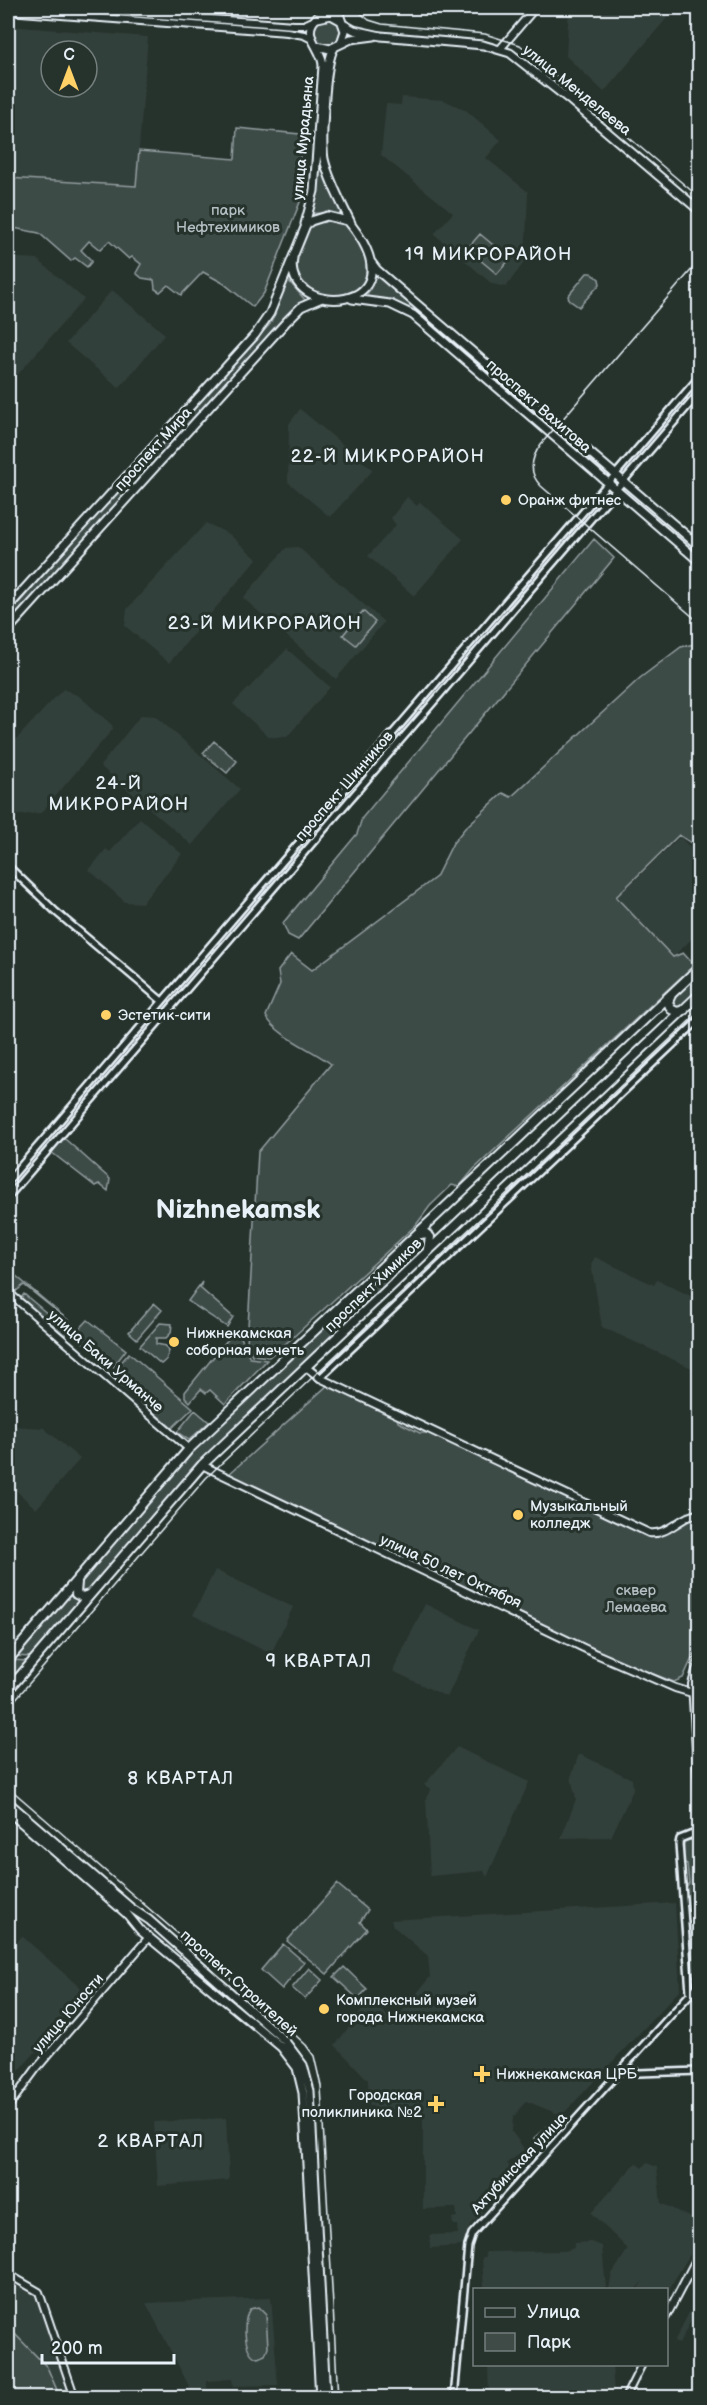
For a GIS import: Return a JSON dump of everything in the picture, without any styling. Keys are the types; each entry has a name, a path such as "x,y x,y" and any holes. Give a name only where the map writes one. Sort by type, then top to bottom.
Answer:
{"main road":[{"name":"улица Мурадьяна","path":"302,233 315,181 323,66 322,55 310,31 325,8"},
{"name":"улица Мурадьяна","path":"337,8 345,35 328,67 323,152 332,182 354,228"},
{"path":"317,18 331,15 342,22"},
{"name":"улица Менделеева","path":"342,22 354,30 381,36 501,48 555,87 699,211"},
{"name":"улица Менделеева","path":"337,47 351,39 381,36"},
{"path":"314,43 325,49 337,47"},
{"path":"302,233 311,221 327,216 342,218 354,228 369,257 371,272 367,286 359,295 347,298"},
{"name":"проспект Мира","path":"8,607 263,324 302,233"},
{"name":"проспект Вахитова","path":"369,257 384,276 699,547"},
{"name":"проспект Мира","path":"292,258 292,273 297,285 309,294 326,298 347,298"},
{"name":"проспект Мира","path":"8,630 294,314 309,303 326,298"},
{"name":"проспект Вахитова","path":"347,298 390,304 413,315 699,562"},
{"path":"127,475 138,484"},
{"name":"проспект Химиков","path":"8,1660 189,1449 699,967"},
{"path":"671,993 668,1002 670,1009 677,1012 684,1010"},
{"name":"проспект Химиков","path":"8,1690 202,1465 699,994"},
{"path":"413,1237 425,1233 430,1237 426,1253"},
{"path":"78,1578 74,1588 76,1594 82,1597 92,1593"},
{"name":"проспект Строителей","path":"8,1802 131,1908 149,1920 292,2049 307,2074 326,2397"},
{"name":"проспект Строителей","path":"8,1811 127,1914 140,1930 281,2047 293,2061 300,2076 303,2093 320,2397"},
{"path":"140,1930 139,1922 149,1920"},
{"path":"164,1949 170,1947 170,1940"}],"street":[{"path":"63,8 300,26 317,18"},
{"path":"501,48 535,8"},
{"path":"8,11 294,33 314,43"},
{"path":"181,16 177,21 182,25"},
{"name":"проспект Шинников","path":"8,1181 699,376"},
{"name":"проспект Шинников","path":"8,1197 699,392"},
{"path":"675,404 683,411"},
{"path":"542,560 550,566"},
{"path":"8,866 56,912 162,1001"},
{"path":"320,1378 699,1019"},
{"name":"улица Баки Урманче","path":"8,1293 189,1449"},
{"path":"306,1367 320,1378 649,1533 660,1533 690,1516 699,1514"},
{"name":"улица 50 лет Октября","path":"202,1465 584,1648 651,1678 692,1693"},
{"path":"699,1656 694,1670 692,1693 699,1812"},
{"path":"690,1992 679,1844 680,1839 699,1831"},
{"name":"улица Юности","path":"8,2107 36,2069 149,1937"},
{"name":"Ахтубинская улица","path":"454,2397 468,2246 472,2234 699,1983"},
{"path":"624,2067 639,2073 699,2071"},
{"path":"668,2314 699,2252"},
{"path":"8,2274 39,2292 75,2397"},
{"path":"625,2397 641,2366"}],"shaded area":[{"path":"569,8 666,8 672,12 604,92 566,56"},
{"path":"8,26 148,37 136,186 8,178"},
{"path":"402,97 444,100 467,111 501,140 486,158 528,192 525,261 506,287 492,284 434,234 453,213 381,155 386,104 401,105"},
{"path":"8,257 37,259 84,299 12,381 8,382"},
{"path":"112,290 165,334 119,388 66,343"},
{"path":"300,409 373,470 330,517 288,482 289,424"},
{"path":"407,497 417,506 420,502 463,539 414,596 368,556 396,525 391,518"},
{"path":"206,523 229,534 257,559 169,663 125,626 127,609"},
{"path":"298,547 384,622 336,679 243,598 286,548"},
{"path":"287,649 330,687 287,737 269,737 233,704"},
{"path":"63,689 79,696 112,725 113,729 41,813 9,816 8,748"},
{"path":"141,715 155,716 240,789 192,845 100,766"},
{"path":"140,818 182,854 142,903 125,902 89,870 106,849 110,852"},
{"path":"680,837 699,857 689,868 699,879 700,931 674,956 617,897"},
{"path":"595,1257 654,1285 657,1280 699,1300 699,1362 696,1370 602,1327 591,1264"},
{"path":"13,1426 44,1428 80,1459 36,1509 8,1483 8,1433"},
{"path":"215,1570 293,1607 271,1654 193,1615"},
{"path":"425,1604 479,1630 447,1697 393,1671"},
{"path":"457,1747 529,1782 487,1877 484,1871 430,1876 426,1798 431,1789 424,1785"},
{"path":"579,1754 632,1779 633,1790 611,1837 561,1838 576,1799 571,1777"},
{"name":"Нижнекамская ЦРБ","path":"675,1903 680,1990 561,2115 526,2101 513,2118 512,2132 525,2150 507,2163 515,2175 470,2226 462,2246 430,2248 430,2235 458,2234 457,2225 453,2225 452,2218 457,2217 456,2208 423,2209 423,2113 380,2112 369,2104 368,2080 335,2045 369,2001 394,2021 430,1977 428,1956 393,1926 391,1920"},
{"path":"22,1936 86,1993 13,2078 8,2074 8,1953"},
{"path":"226,2118 229,2180 158,2186 154,2122"},
{"path":"636,2163 642,2168 647,2163 657,2167 661,2203 699,2222 694,2248 668,2294 668,2288 639,2288 643,2281 637,2288 609,2288 612,2274 628,2249 591,2213"},
{"path":"591,2242 602,2246 606,2288 484,2288 482,2257 486,2257 486,2252 565,2251 574,2248 574,2243"},
{"path":"8,2276 38,2293 73,2397 8,2397"},
{"path":"699,2293 699,2304 679,2344 674,2342"},
{"path":"271,2298 278,2385 233,2386 232,2379 207,2381 207,2389 191,2390 146,2303"},
{"path":"488,2366 612,2366 613,2397 565,2397 564,2388 489,2393"}],"green space":[{"path":"8,8 173,20 173,21"},
{"path":"327,18 337,22 341,32 337,42 327,46 317,42 313,32 317,22"},
{"name":"парк Нефтехимиков","path":"237,128 300,134 300,202 264,293 253,307 223,283 203,272 181,295 168,285 160,292 155,289 154,280 142,278 136,273 141,264 132,257 129,259 109,241 100,250 89,241 81,250 92,261 87,267 75,258 71,261 39,233 8,227 8,178 136,186 139,151 235,159"},
{"path":"319,156 342,211 340,214 311,213"},
{"path":"327,219 347,223 362,247 366,273 361,290 325,296 312,293 303,286 298,275 297,262 301,245 309,227"},
{"path":"480,234 510,259 497,274 467,249"},
{"path":"587,273 599,279 600,284 579,307 569,300 568,296"},
{"path":"374,274 606,475 414,312 398,303 364,297 370,290"},
{"path":"288,280 306,301 275,328 140,478 136,479 135,475 270,324"},
{"path":"126,482 131,482 132,486 8,625 8,615"},
{"path":"594,539 614,558 298,940 288,935 283,923 357,834 362,818"},
{"path":"363,611 375,622 356,645 343,635"},
{"path":"699,643 699,848 679,835 616,897 673,957 683,953 694,965 474,1169 459,1187 452,1185 430,1206 416,1225 290,1340 269,1357 252,1355 247,1344 258,1152 331,1064 286,1036 266,1016 280,984 278,971 291,954 312,970 436,877 453,843 465,828 503,793 511,797 640,678 681,647"},
{"path":"214,741 237,761 227,773 203,753"},
{"path":"699,975 699,989 679,1008 672,1006 674,999"},
{"path":"65,1139 110,1179 108,1191 99,1184 95,1186 51,1152 61,1140"},
{"path":"419,1237 426,1237 428,1244 199,1462 86,1593 79,1593 78,1584 185,1458"},
{"path":"15,1275 75,1326 24,1285 15,1292 8,1285"},
{"path":"202,1282 200,1288 233,1317 227,1327 188,1301"},
{"path":"24,1294 68,1331 65,1335 21,1298"},
{"path":"154,1303 162,1310 137,1339 129,1332"},
{"path":"88,1320 126,1350 113,1367 74,1335"},
{"path":"160,1323 172,1324 171,1333 166,1338 156,1338 156,1344 166,1346 169,1351 166,1360 161,1364 140,1346"},
{"path":"237,1328 250,1358 267,1360 225,1404 210,1390 206,1393 201,1389 190,1402 185,1397 185,1392"},
{"path":"129,1353 193,1408 172,1428 113,1377 113,1372"},
{"name":"сквер Лемаева","path":"328,1385 397,1418 398,1422 420,1433 428,1433 650,1537 663,1535 688,1520 699,1518 699,1643 683,1678 674,1682 602,1654 229,1474"},
{"path":"195,1410 209,1422 189,1440 177,1432"},
{"path":"71,1593 80,1601 31,1657 14,1656"},
{"path":"11,1660 28,1661 8,1685 8,1664"},
{"path":"691,1840 697,1843 700,1880 698,1978 690,1974 691,1923 687,1919 685,1888 689,1883 687,1864 683,1862 684,1841"},
{"path":"337,1884 368,1910 360,1922 367,1929 327,1974 287,1941"},
{"path":"283,1944 304,1962 282,1989 261,1970"},
{"path":"344,1967 367,1989 358,1999 334,1977"},
{"path":"309,1968 322,1980 305,1999 292,1988"},
{"path":"554,2121 558,2128 541,2146 535,2145 534,2138"},
{"path":"258,2307 266,2315 268,2347 265,2355 258,2358 249,2350 245,2328 250,2309"},
{"path":"10,2329 47,2367 60,2397 8,2397"}],"tram line":[{"path":"354,8 369,20 382,24 485,34 520,45 700,198"},
{"path":"700,260 541,444 532,465 534,476 541,486 700,623"},
{"path":"8,1708 206,1478 700,1011"},
{"path":"8,1787 292,2032 314,2056 321,2086 338,2398"}],"place":[{"name":"Оранж фитнес","path":"506,500"},
{"name":"Эстетик-сити","path":"106,1015"},
{"name":"Нижнекамская соборная мечеть","path":"174,1342"},
{"name":"Музыкальный колледж","path":"518,1515"},
{"name":"Комплексный музей города Нижнекамска","path":"324,2009"},
{"name":"Нижнекамская ЦРБ","path":"482,2074"},
{"name":"Городская поликлиника №2","path":"436,2104"}],"district":[{"name":"19 МИКРОРАЙОН","path":"489,254"},
{"name":"22-Й МИКРОРАЙОН","path":"388,456"},
{"name":"23-Й МИКРОРАЙОН","path":"265,623"},
{"name":"24-Й МИКРОРАЙОН","path":"119,793"},
{"name":"Nizhnekamsk","path":"238,1209"},
{"name":"9 КВАРТАЛ","path":"319,1661"},
{"name":"8 КВАРТАЛ","path":"181,1778"},
{"name":"2 КВАРТАЛ","path":"151,2141"}]}
